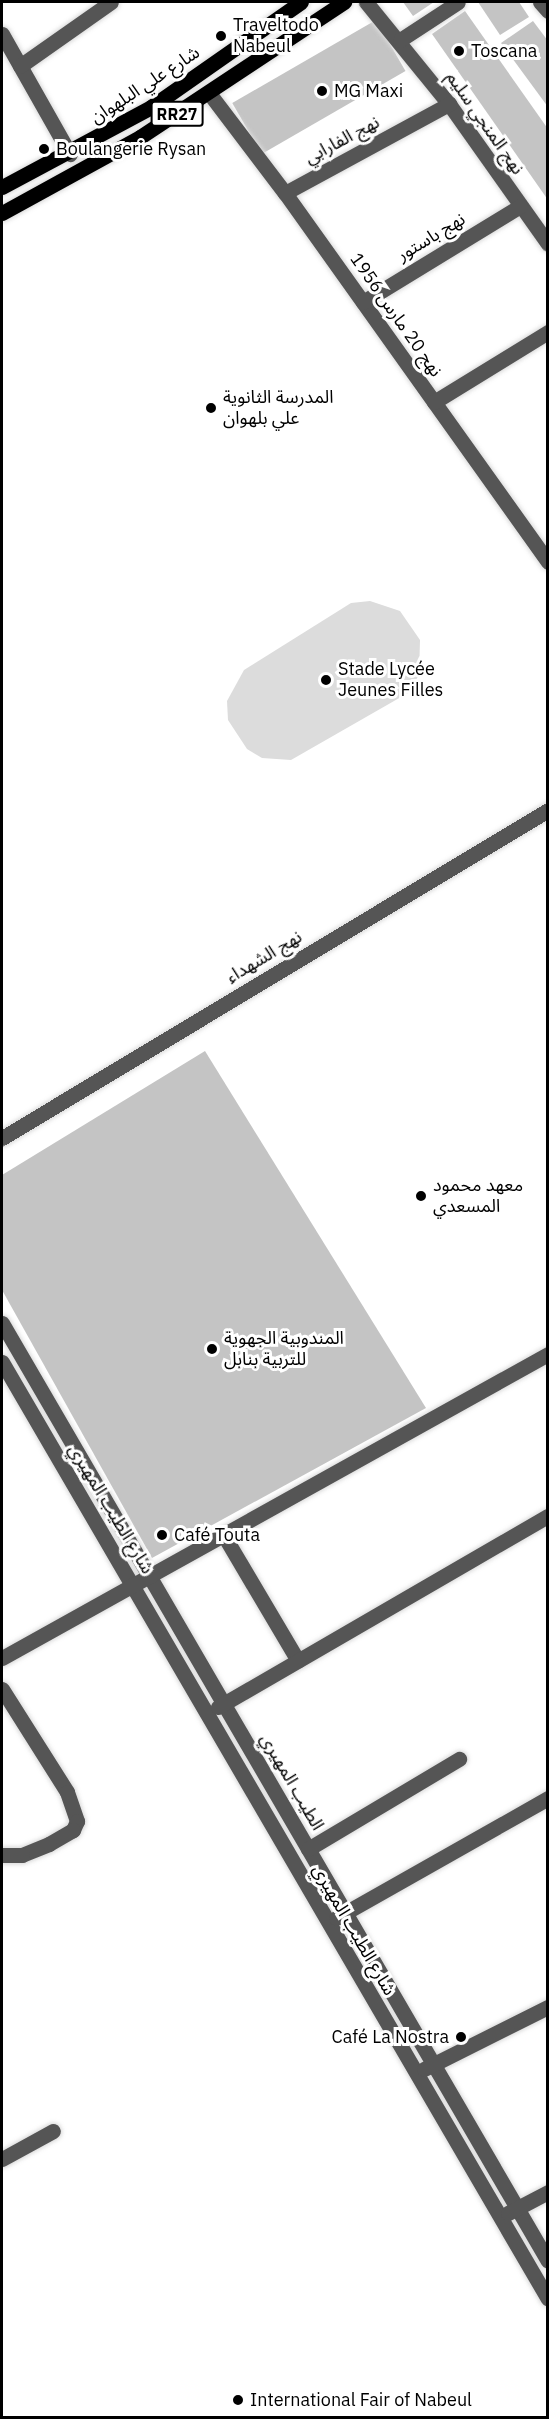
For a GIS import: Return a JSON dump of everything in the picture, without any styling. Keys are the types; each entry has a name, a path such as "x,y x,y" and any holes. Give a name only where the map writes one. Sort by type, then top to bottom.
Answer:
{"main road":[{"name":"شارع علي البلهوان","path":"2,187 70,154 151,107 301,2"},
{"name":"RR27","path":"2,213 140,137 344,2"}],"street":[{"path":"20,66 111,2"},
{"name":"نهج المنجي سليم","path":"366,2 389,26 449,104 548,244"},
{"name":"نهج المنجي سليم","path":"377,2 389,26"},
{"path":"400,40 458,2"},
{"path":"540,2 548,11"},
{"path":"2,34 70,154"},
{"name":"نهج 20 مارس 1956","path":"209,93 285,193 548,562"},
{"name":"نهج الفارابي","path":"285,193 449,104"},
{"name":"نهج باستور","path":"363,302 520,207"},
{"path":"434,402 548,332"},
{"name":"نهج الشهداء","path":"2,1138 548,810"},
{"name":"الطيب المهيري","path":"2,1323 548,2262"},
{"path":"2,1658 548,1354"},
{"name":"شارع الطيب المهيري","path":"2,1362 209,1712 327,1923 548,2299"},
{"path":"209,1712 548,1516"},
{"path":"223,1534 298,1661"},
{"path":"2,1689 67,1792 77,1821 73,1830 49,1844 22,1856 2,1856"},
{"path":"308,1849 459,1759"},
{"path":"327,1923 548,1798"},
{"path":"415,2074 548,2007"},
{"path":"2,2159 53,2131"},
{"path":"500,2217 548,2192"}],"shaded area":[{"name":"Stade Lycée Jeunes Filles","path":"370,601 400,611 420,640 419,675 408,693 291,760 262,758 247,749 228,720 227,701 244,670 351,603"}],"building":[{"path":"403,2 434,2 413,16"},
{"path":"478,2 519,2 529,17 500,35"},
{"path":"465,11 548,129 548,200 432,34"},
{"name":"MG Maxi","path":"376,20 406,71 262,154 232,103"},
{"path":"533,21 548,41 548,107 501,43"},
{"name":"المندوبية الجهوية للتربية بنابل","path":"205,1051 426,1408 152,1558 2,1290 2,1175"}],"place":[{"name":"Traveltodo Nabeul","path":"221,36"},
{"name":"Toscana","path":"459,51"},
{"name":"MG Maxi","path":"322,91"},
{"name":"Boulangerie Rysan","path":"44,149"},
{"name":"المدرسة الثانوية علي بلهوان","path":"211,408"},
{"name":"Stade Lycée Jeunes Filles","path":"326,680"},
{"name":"معهد محمود المسعدي","path":"421,1196"},
{"name":"المندوبية الجهوية للتربية بنابل","path":"212,1349"},
{"name":"Café Touta","path":"162,1535"},
{"name":"Café La Nostra","path":"461,2037"},
{"name":"International Fair of Nabeul","path":"238,2400"}]}
